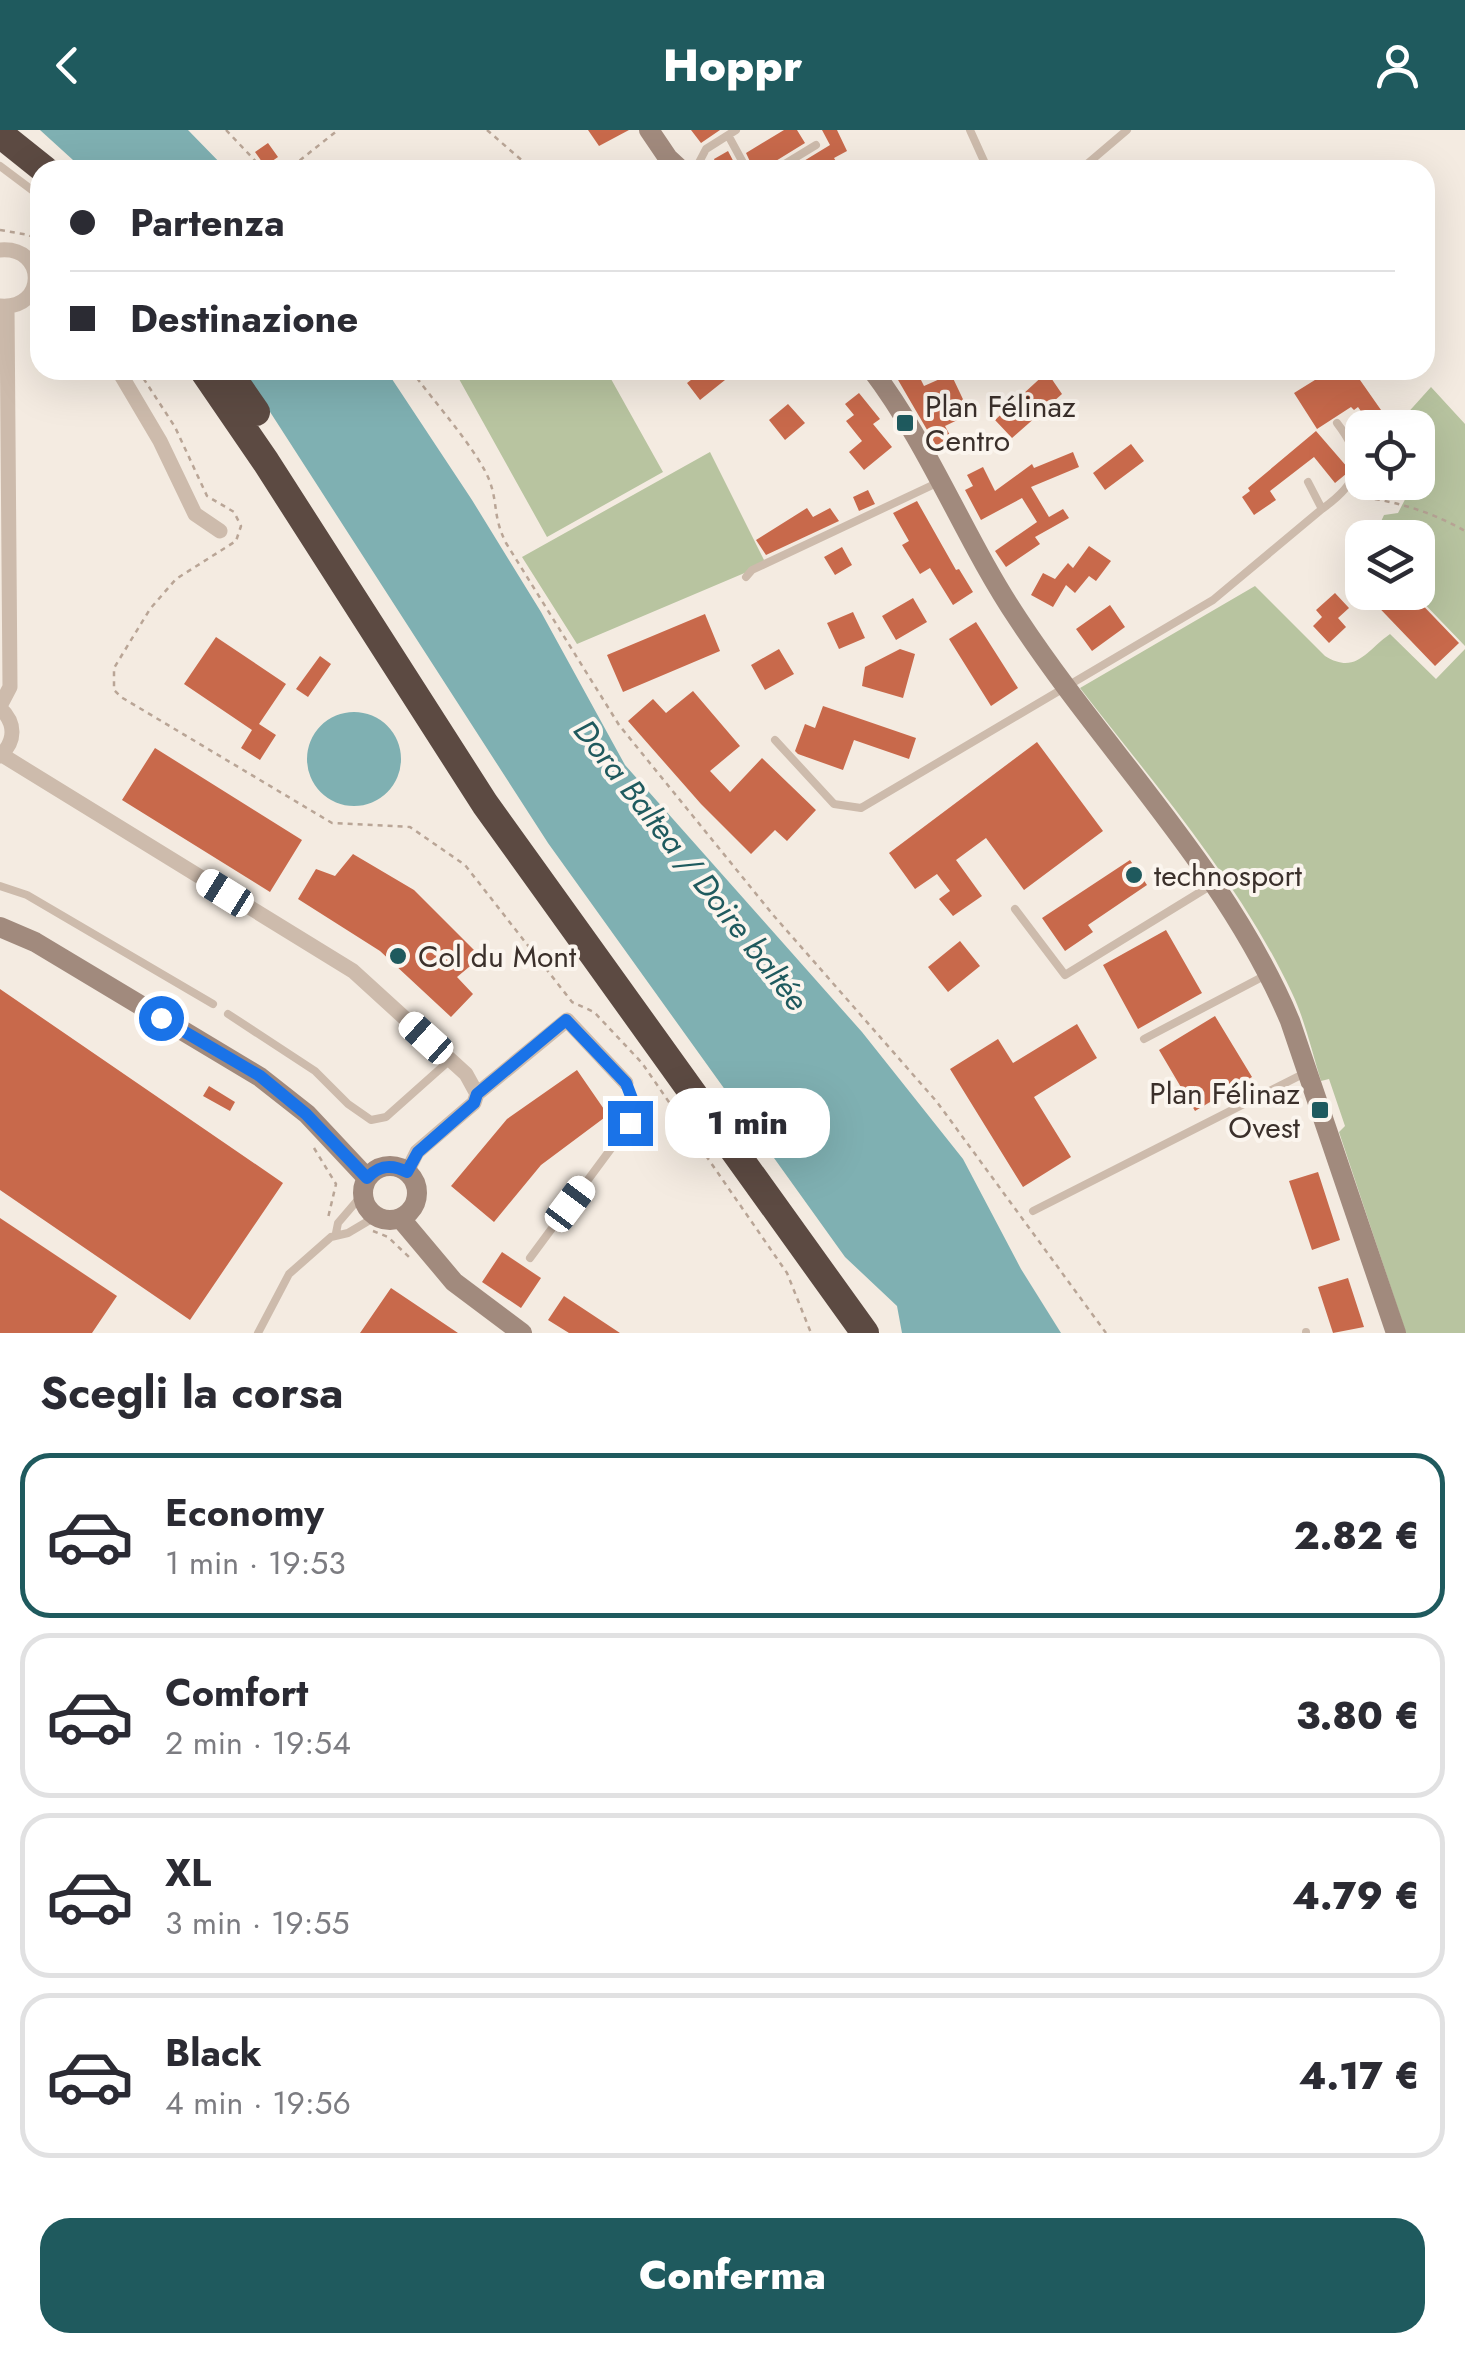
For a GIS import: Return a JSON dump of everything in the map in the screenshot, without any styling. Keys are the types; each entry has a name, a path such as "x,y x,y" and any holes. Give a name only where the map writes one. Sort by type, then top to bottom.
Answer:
{"highway":[{"path":"0,134 32,160"},
{"path":"0,158 30,184"},
{"path":"209,380 485,804 805,1235 886,1333"},
{"path":"233,380 498,790 805,1235 865,1333"}],"main road":[{"path":"649,130 670,160"},
{"path":"878,380 1014,614 1062,686 1214,884 1270,973 1396,1333"},
{"path":"0,927 35,942 260,1076 306,1114 365,1186"},
{"path":"381,1167 407,1172 417,1191 416,1202 401,1218 375,1217 364,1204 365,1186 381,1167"},
{"path":"401,1218 454,1282 522,1333"}],"street":[{"path":"0,250 16,250 30,264"},
{"path":"30,295 24,301 3,307 10,686 0,707 13,730 12,740 1,756 353,972 466,1074 477,1094"},
{"path":"124,380 160,441 195,514 220,531"},
{"path":"407,1172 418,1152 474,1103 477,1094 566,1020 626,1083"}],"lane":[{"path":"970,130 984,160"},
{"path":"1092,160 1127,130"},
{"path":"700,160 706,148 732,133 743,160"},
{"path":"791,160 816,145"},
{"path":"0,166 30,186"},
{"path":"775,740 834,804 861,808 1213,600 1344,494 1356,477 1357,462 1350,440 1338,423"},
{"path":"746,577 752,570 939,482"},
{"path":"1308,482 1322,510"},
{"path":"1015,909 1064,975 1214,884"},
{"path":"0,886 27,895 214,1004"},
{"path":"1144,1040 1270,973"},
{"path":"228,1014 315,1070 348,1104 371,1120 386,1117 450,1060"},
{"path":"1032,1211 1307,1072"},
{"path":"530,1258 630,1123 634,1104 626,1083"},
{"path":"338,1232 365,1186"},
{"path":"258,1333 289,1274 338,1232 375,1217"}],"path":[{"path":"226,130 254,160"},
{"path":"300,160 338,130"},
{"path":"487,130 522,160"},
{"path":"0,230 30,235"},
{"path":"144,380 175,427 207,496 234,512 241,526 236,542 176,579 150,609 114,668 114,690 332,823 410,827 465,865 572,1002 594,1012 642,1063 787,1273 811,1333"},
{"path":"418,380 490,481 498,526 619,725 774,916 937,1102 1106,1333"},
{"path":"1344,494 1394,501 1465,531"},
{"path":"322,1160 336,1184 328,1215 338,1232 348,1240 374,1230 416,1262"}],"green space":[{"path":"460,380 612,380 663,472 547,537"},
{"path":"1431,387 1465,424 1465,646 1430,610 1435,610 1435,520 1382,520 1384,515 1398,513 1405,500 1435,500 1435,410 1410,410"},
{"path":"710,452 766,564 577,644 522,557"},
{"path":"1255,586 1325,656 1336,661 1353,662 1390,634 1436,679 1465,649 1465,1333 1406,1333 1339,1132 1345,1126 1329,1079 1321,1081 1292,993 1221,873 1080,688"}],"water":[{"path":"40,130 188,130 217,160 73,160"},
{"name":"Dora Baltea / Doire baltée","path":"249,380 393,380 541,612 625,765 862,1032 963,1159 1021,1269 1061,1333 902,1333 897,1306 845,1257 548,843"},
{"path":"354,712 372,716 387,726 397,741 401,759 397,777 387,792 372,802 354,806 336,802 321,792 311,777 307,759 311,741 321,726 336,716"}],"building":[{"path":"588,130 629,130 599,146"},
{"path":"691,130 720,130 701,143"},
{"path":"784,130 797,130 805,143 777,160 749,160 746,153"},
{"path":"822,130 837,130 847,151 835,160 805,160 830,145"},
{"path":"268,143 278,157 261,160 255,152"},
{"path":"728,151 733,160 714,160"},
{"path":"691,380 725,380 700,400 687,383"},
{"path":"898,380 921,380 924,386 938,380 954,380 970,414 945,426 952,439 937,447"},
{"path":"1038,380 1052,380 1062,394 1012,438 995,420"},
{"path":"1315,380 1360,380 1381,410 1351,407 1317,429 1294,393"},
{"path":"859,393 880,419 873,424 892,447 864,470 849,452 862,441 846,421 854,415 845,404"},
{"path":"788,404 805,423 785,440 769,420"},
{"path":"1316,431 1345,465 1345,475 1335,483 1314,457 1270,491 1276,500 1254,515 1242,497 1250,491 1248,488"},
{"path":"1131,444 1144,461 1105,490 1093,473"},
{"path":"1073,452 1079,467 1031,487 1049,517 1063,509 1069,518 1035,537 1040,544 1006,567 995,551 1037,522 1022,498 981,520 965,490 973,486 967,475 983,467 995,491 1032,464 1034,468"},
{"path":"868,490 875,504 859,511 853,497"},
{"path":"917,501 973,592 953,605 930,568 920,574 902,545 909,541 893,513"},
{"path":"807,508 813,517 830,508 839,521 766,555 756,540"},
{"path":"1089,546 1111,561 1096,581 1089,576 1075,593 1066,585 1053,607 1031,595 1043,573 1055,579 1068,563 1073,568"},
{"path":"842,547 852,565 835,575 824,557"},
{"path":"1335,593 1345,604 1347,610 1338,618 1346,627 1329,643 1313,626 1322,617 1316,610"},
{"path":"913,598 927,622 896,640 882,616"},
{"path":"1110,605 1125,627 1092,651 1076,629"},
{"path":"1381,610 1427,610 1459,643 1435,666"},
{"path":"853,612 865,638 839,649 827,623"},
{"path":"705,614 720,651 623,692 607,655"},
{"path":"976,622 1018,688 991,706 949,639"},
{"path":"216,637 286,684 259,724 276,735 260,760 241,748 252,730 184,684"},
{"path":"779,649 794,674 765,690 751,665"},
{"path":"900,649 915,654 903,698 862,686 865,667"},
{"path":"320,656 331,664 308,697 296,689"},
{"path":"693,691 740,746 710,771 730,792 762,758 816,810 787,841 775,830 751,854 628,721 653,699 666,713"},
{"path":"823,706 916,738 909,759 854,740 843,770 798,754 795,751 805,724 815,728"},
{"path":"1037,742 1103,831 1024,890 986,838 956,860 982,896 953,916 939,899 950,891 937,874 915,889 889,853"},
{"path":"155,748 302,840 270,892 122,800"},
{"path":"353,854 414,890 481,957 457,977 473,994 451,1017 380,951 298,899 316,869 335,876"},
{"path":"1130,860 1147,885 1088,925 1093,932 1065,951 1042,918"},
{"path":"1166,930 1202,993 1138,1029 1103,965"},
{"path":"960,941 980,966 948,992 928,967"},
{"path":"0,989 283,1183 190,1320 0,1190"},
{"path":"1215,1016 1252,1077 1195,1111 1159,1050"},
{"path":"1077,1024 1097,1058 1034,1097 1071,1157 1023,1187 950,1069 998,1039 1013,1063"},
{"path":"577,1070 608,1115 541,1165 494,1222 451,1186 507,1119"},
{"path":"209,1086 235,1102 230,1111 203,1096"},
{"path":"1318,1172 1340,1240 1312,1250 1289,1181"},
{"path":"0,1218 117,1296 92,1333 0,1333"},
{"path":"502,1252 541,1278 521,1308 482,1282"},
{"path":"1348,1278 1364,1327 1333,1333 1318,1287"},
{"path":"391,1288 458,1333 360,1333"},
{"path":"564,1296 620,1333 569,1333 548,1320"}],"place":[{"name":"Plan Félinaz Centro","path":"905,423"},
{"name":"technosport","path":"1134,875"},
{"name":"Col du Mont","path":"398,956"},
{"name":"Plan Félinaz Ovest","path":"1320,1110"}],"route":[{"path":"161,1018 260,1076 306,1114 367,1178 381,1167 407,1172 418,1152 474,1103 477,1094 566,1020 626,1083 634,1104 630,1123"}]}
